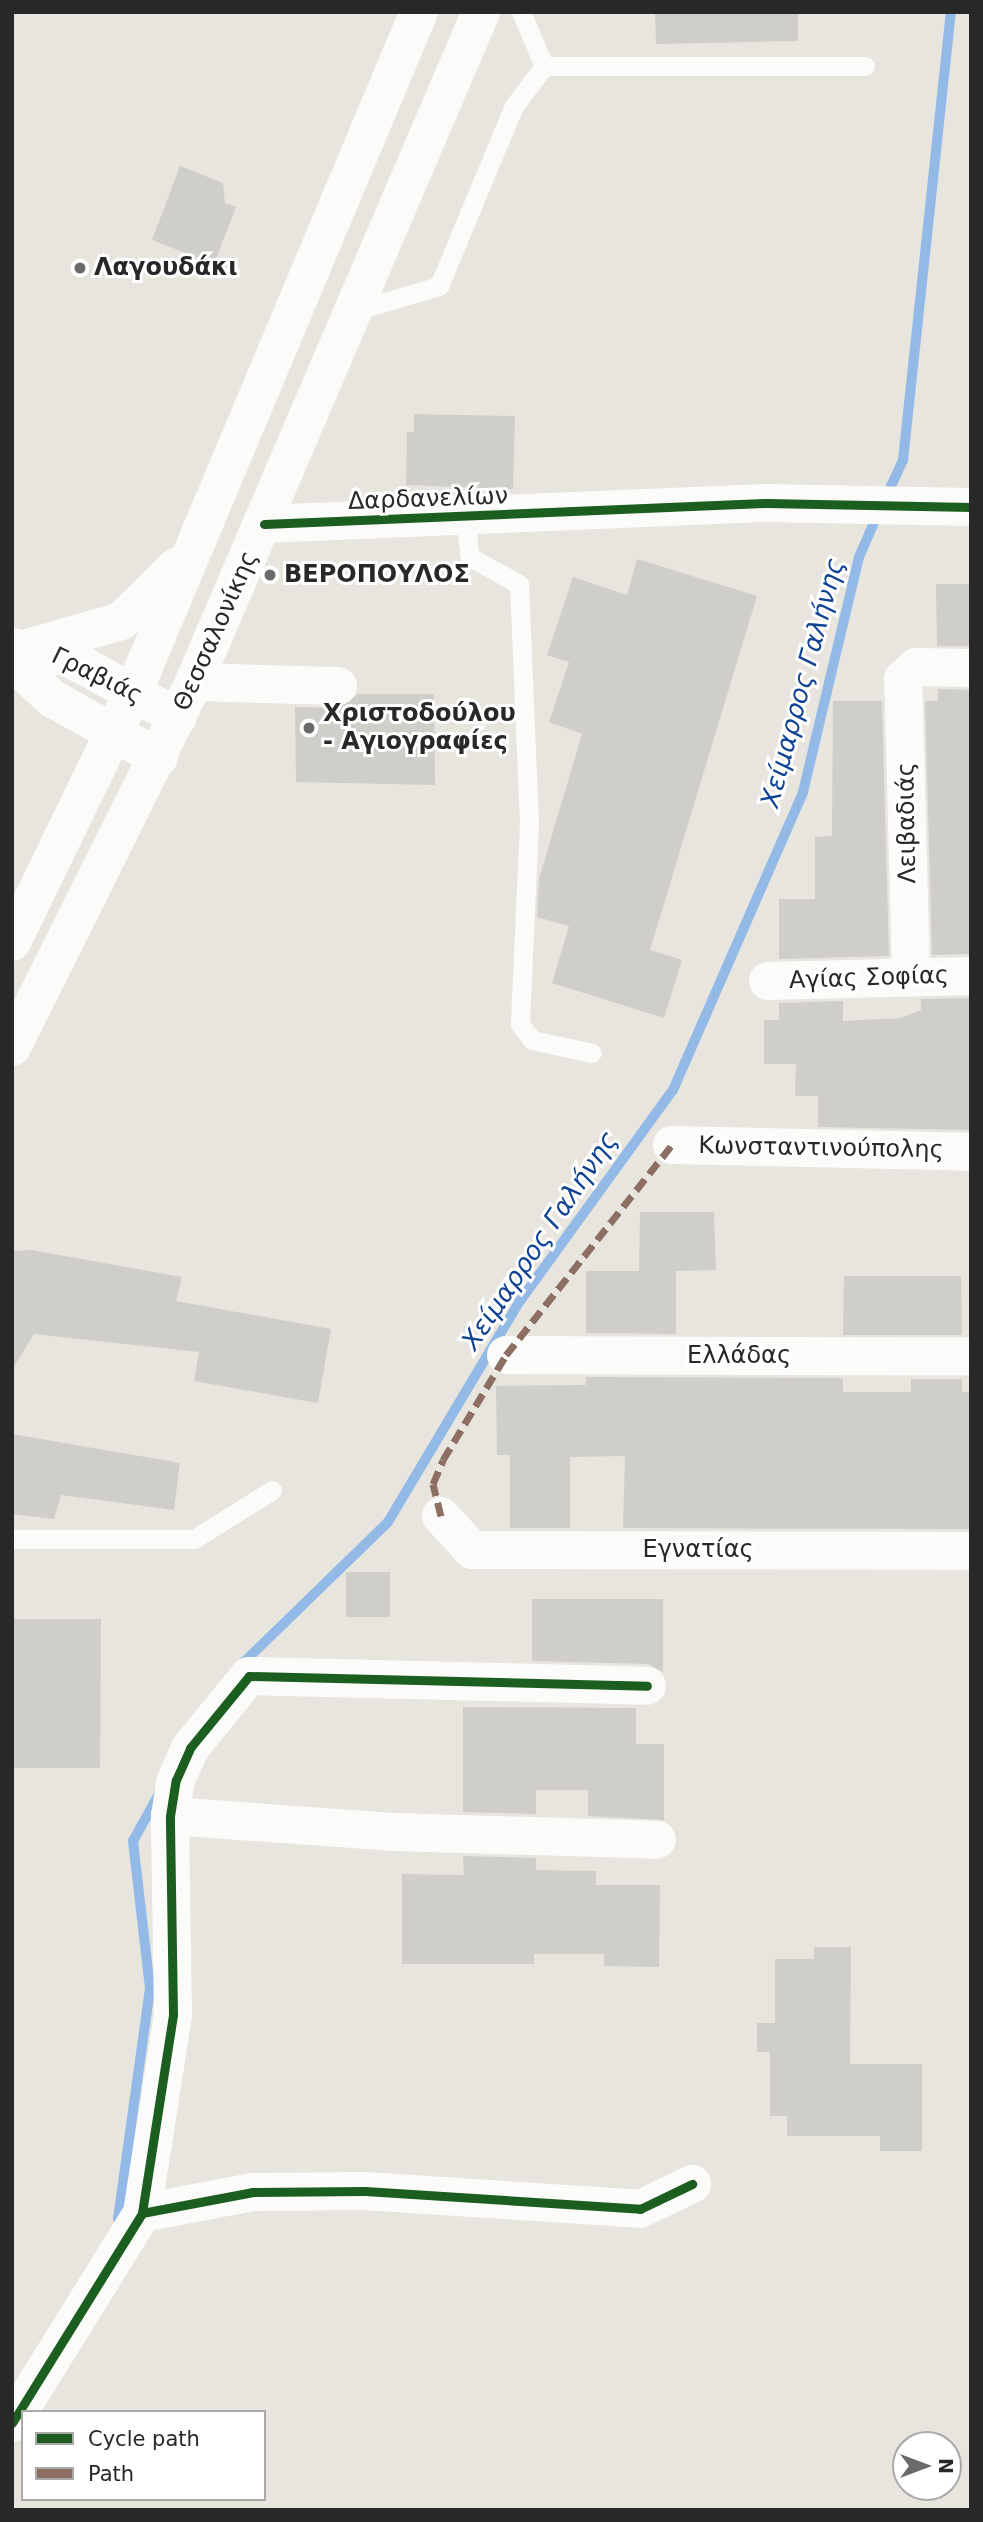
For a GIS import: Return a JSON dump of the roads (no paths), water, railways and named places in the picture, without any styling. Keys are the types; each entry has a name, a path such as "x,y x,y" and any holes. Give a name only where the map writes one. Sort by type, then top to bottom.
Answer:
{"street":[{"name":"Θεσσαλονίκης","path":"12,942 116,732 419,12"},
{"name":"Θεσσαλονίκης","path":"12,1047 159,758 194,682 264,524 481,12"},
{"name":"Δαρδανελίων","path":"264,524 766,503 971,507"},
{"path":"18,652 121,621 199,540"},
{"name":"Γραβιάς","path":"18,652 69,658 178,717"},
{"name":"Γραβιάς","path":"18,652 53,699 159,758"},
{"name":"Λειβαδιάς","path":"911,975 906,671 971,668"},
{"path":"194,682 338,686"},
{"name":"Αγίας Σοφίας","path":"768,981 911,975 971,976"},
{"name":"Κωνσταντινούπολης","path":"672,1145 971,1152"},
{"name":"Ελλάδας","path":"506,1356 971,1357"},
{"name":"Εγνατίας","path":"442,1516 472,1550 971,1551"},
{"path":"12,2423 142,2213 173,2015 170,1816 190,1748 249,1676 647,1686"},
{"path":"170,1816 657,1840"},
{"path":"142,2213 253,2192 365,2191 640,2210 692,2184"}],"lane":[{"path":"521,12 544,66"},
{"path":"354,311 439,285 514,106 544,66"},
{"path":"544,66 865,66"},
{"path":"465,517 470,557 519,584 529,823 520,1024 525,1037 592,1053"},
{"path":"12,1539 194,1539 272,1490"}],"waterway":[{"name":"Χείμαρρος Γαλήνης","path":"886,497 903,460 951,12"},
{"name":"Χείμαρρος Γαλήνης","path":"240,1666 388,1522 520,1301 673,1090 803,792 859,557 879,511"},
{"name":"Χείμαρρος Γαλήνης","path":"118,2219 150,1988 133,1841 159,1794"}],"place":[{"name":"Λαγουδάκι","path":"80,268"},
{"name":"ΒΕΡΟΠΟΥΛΟΣ","path":"270,575"},
{"name":"Χριστοδούλου - Αγιογραφίες","path":"309,728"}]}
